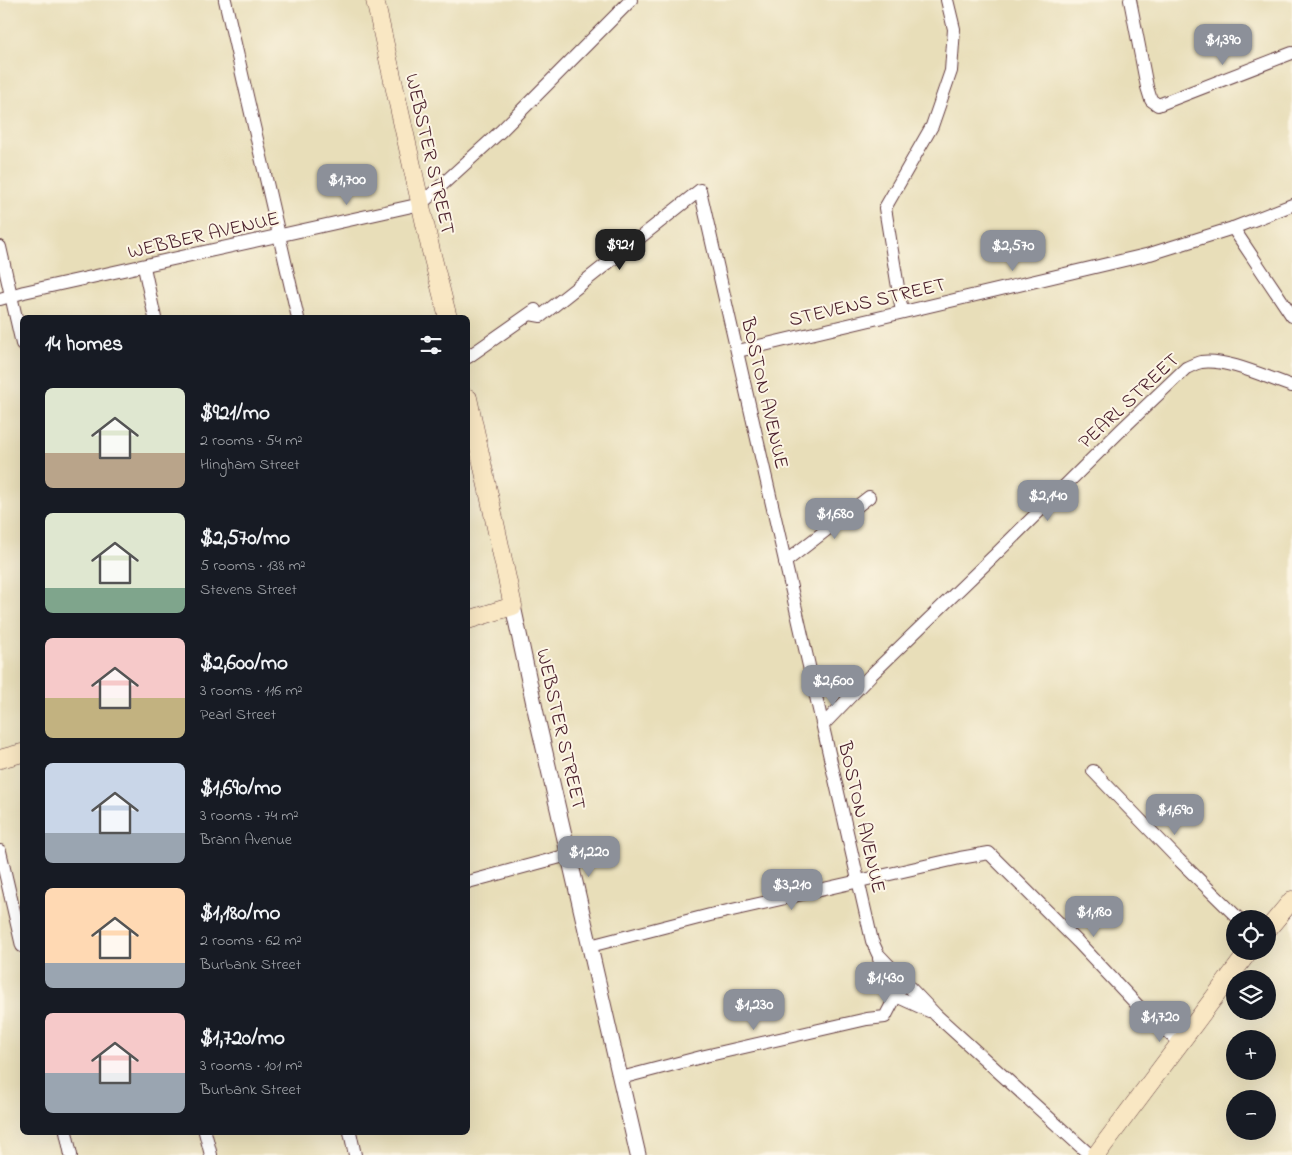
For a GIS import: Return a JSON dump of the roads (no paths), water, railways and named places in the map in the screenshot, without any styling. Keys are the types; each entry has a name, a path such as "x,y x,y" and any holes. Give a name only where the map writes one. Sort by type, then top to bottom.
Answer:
{"main road":[{"name":"WEBSTER STREET","path":"376,0 447,315"},
{"name":"WEBSTER STREET","path":"470,407 513,606"},
{"path":"470,619 513,606"},
{"path":"0,760 20,754"},
{"path":"1276,919 1292,900"},
{"path":"1096,1155 1243,960"}],"street":[{"path":"225,0 281,236 297,315"},
{"name":"WEBBER AVENUE","path":"5,298 24,292 144,267 421,204 501,131 631,0"},
{"path":"902,312 885,208 932,126 951,71 954,29 947,0"},
{"path":"1130,0 1147,87 1151,100 1154,103 1162,104 1292,53"},
{"name":"BOSTON AVENUE","path":"530,314 541,316 700,190 872,941 887,980 896,996 936,1015"},
{"name":"STEVENS STREET","path":"738,351 1150,254 1233,228 1292,205"},
{"path":"1233,228 1292,316"},
{"path":"0,248 5,298 20,339"},
{"path":"144,267 154,315"},
{"path":"470,356 547,301"},
{"name":"PEARL STREET","path":"823,724 870,675 998,553 1186,368 1200,362 1218,362 1292,386"},
{"path":"785,562 869,497"},
{"name":"WEBSTER STREET","path":"513,606 568,855 638,1155"},
{"path":"1094,771 1230,910"},
{"path":"0,851 20,937"},
{"path":"590,946 700,917 988,853 1078,942 1140,1008 1180,1043"},
{"path":"470,881 568,855"},
{"name":"BOSTON AVENUE","path":"878,954 936,1015 1090,1155"},
{"path":"620,1078 705,1056 867,1019 885,1017 896,996"},
{"path":"67,1135 71,1155"},
{"path":"206,1135 211,1155"},
{"path":"351,1135 355,1155"}]}
